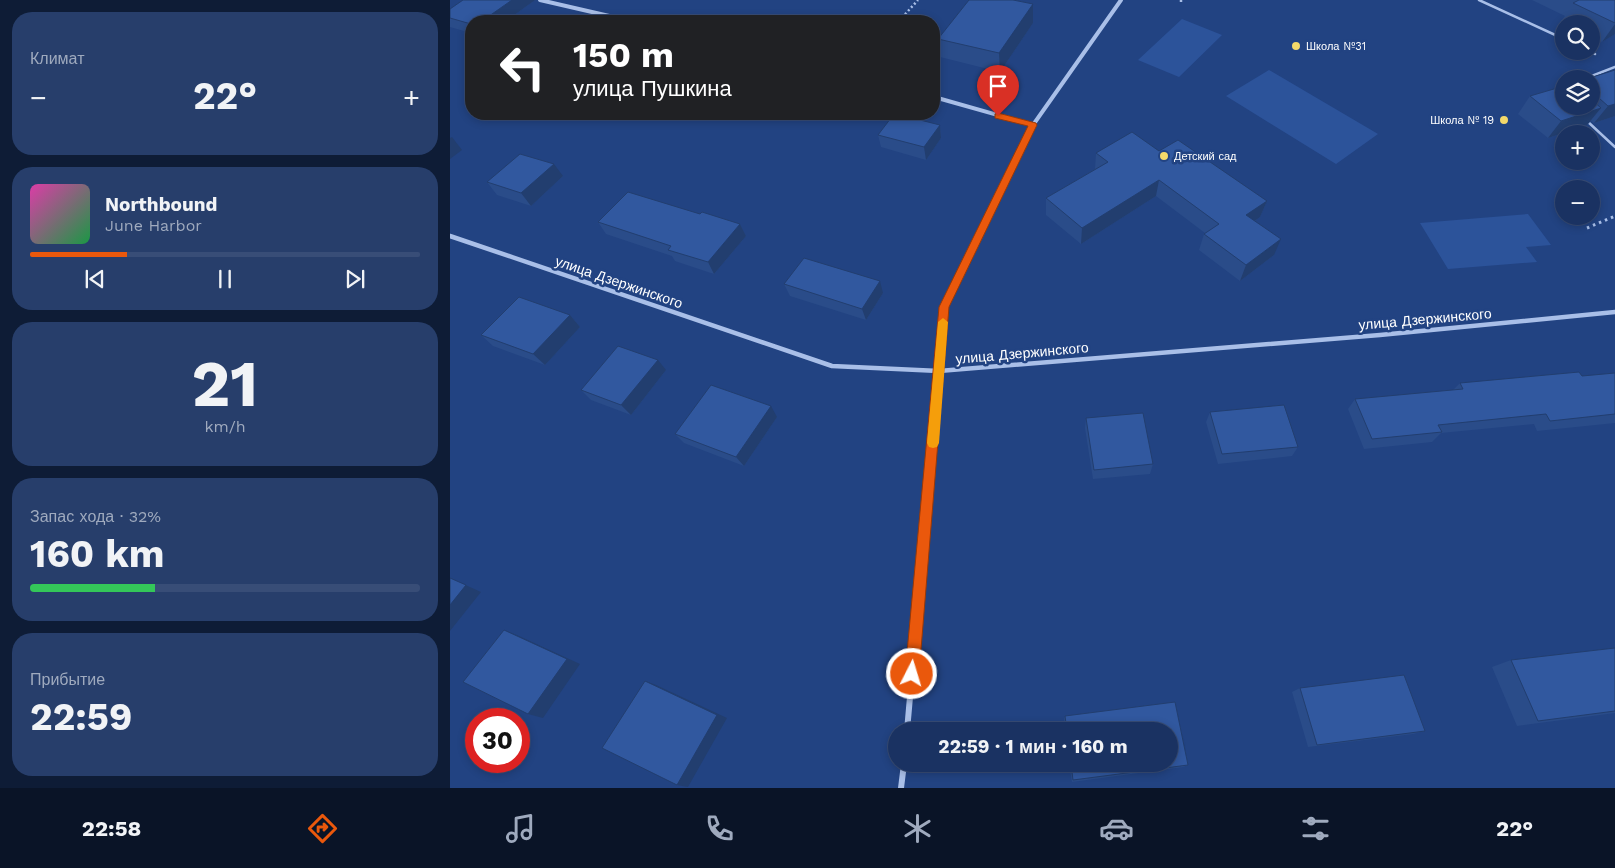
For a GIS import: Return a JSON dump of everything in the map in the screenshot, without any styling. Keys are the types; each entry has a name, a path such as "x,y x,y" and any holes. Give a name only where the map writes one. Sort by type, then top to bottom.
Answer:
{"street":[{"path":"540,0 605,15"},
{"path":"908,722 944,307 1033,125 1121,0"},
{"path":"940,99 1033,125"},
{"name":"улица Дзержинского","path":"450,236 832,366 939,371 1380,335 1615,312"},
{"path":"901,788 903,772"}],"lane":[{"path":"1479,0 1555,35"},
{"path":"1600,73 1615,67"},
{"path":"1583,118 1615,147"}],"path":[{"path":"904,15 918,0"},
{"path":"1587,228 1615,216"}],"shaded area":[{"path":"1182,19 1222,35 1179,77 1138,60"},
{"path":"1269,70 1378,134 1336,164 1226,96"},
{"path":"1528,214 1551,245 1526,247 1537,262 1448,269 1420,223"}],"building":[{"path":"463,0 512,0 491,15 465,15 465,22 450,18 450,9"},
{"path":"969,0 1013,0 1033,4 999,53 940,39 940,36"},
{"path":"1579,0 1615,0 1615,23 1600,15 1573,3"},
{"path":"1615,70 1615,104 1608,106 1600,99 1600,75"},
{"path":"1555,89 1555,115 1579,115 1561,121 1530,96"},
{"path":"889,120 920,120 940,125 924,147 878,135"},
{"path":"1132,132 1159,151 1178,140 1267,201 1246,215 1281,239 1246,265 1204,234 1219,224 1159,180 1082,228 1046,198 1108,162 1096,153"},
{"path":"520,154 554,164 521,193 487,182"},
{"path":"628,192 740,224 708,262 668,250 671,246 598,222"},
{"path":"804,258 880,281 862,309 784,284"},
{"path":"519,297 570,315 533,354 481,335"},
{"path":"618,346 658,360 621,405 581,390"},
{"path":"1579,372 1582,376 1615,373 1615,414 1550,421 1546,414 1438,425 1442,432 1372,439 1355,399 1463,389 1460,383"},
{"path":"711,385 771,406 736,457 675,434"},
{"path":"1284,405 1298,447 1222,454 1210,412"},
{"path":"1143,413 1153,464 1094,470 1086,418"},
{"path":"450,578 466,585 450,605"},
{"path":"504,630 567,659 530,711 530,708 516,708 463,682"},
{"path":"1615,648 1615,711 1538,721 1511,660"},
{"path":"1404,675 1425,731 1317,745 1300,688"},
{"path":"645,681 717,715 677,785 602,748"},
{"path":"1175,702 1188,765 1178,766 1178,722 1066,722 1065,716"},
{"path":"1072,772 1134,772 1073,780"}],"slow traffic":[{"path":"933,443 943,322"}],"place":[{"name":"Школа №31","path":"1296,46"},
{"name":"Школа № 19","path":"1504,120"},
{"name":"Детский сад","path":"1164,156"}],"route":[{"path":"912,674 944,307 1033,125 998,116"}]}
